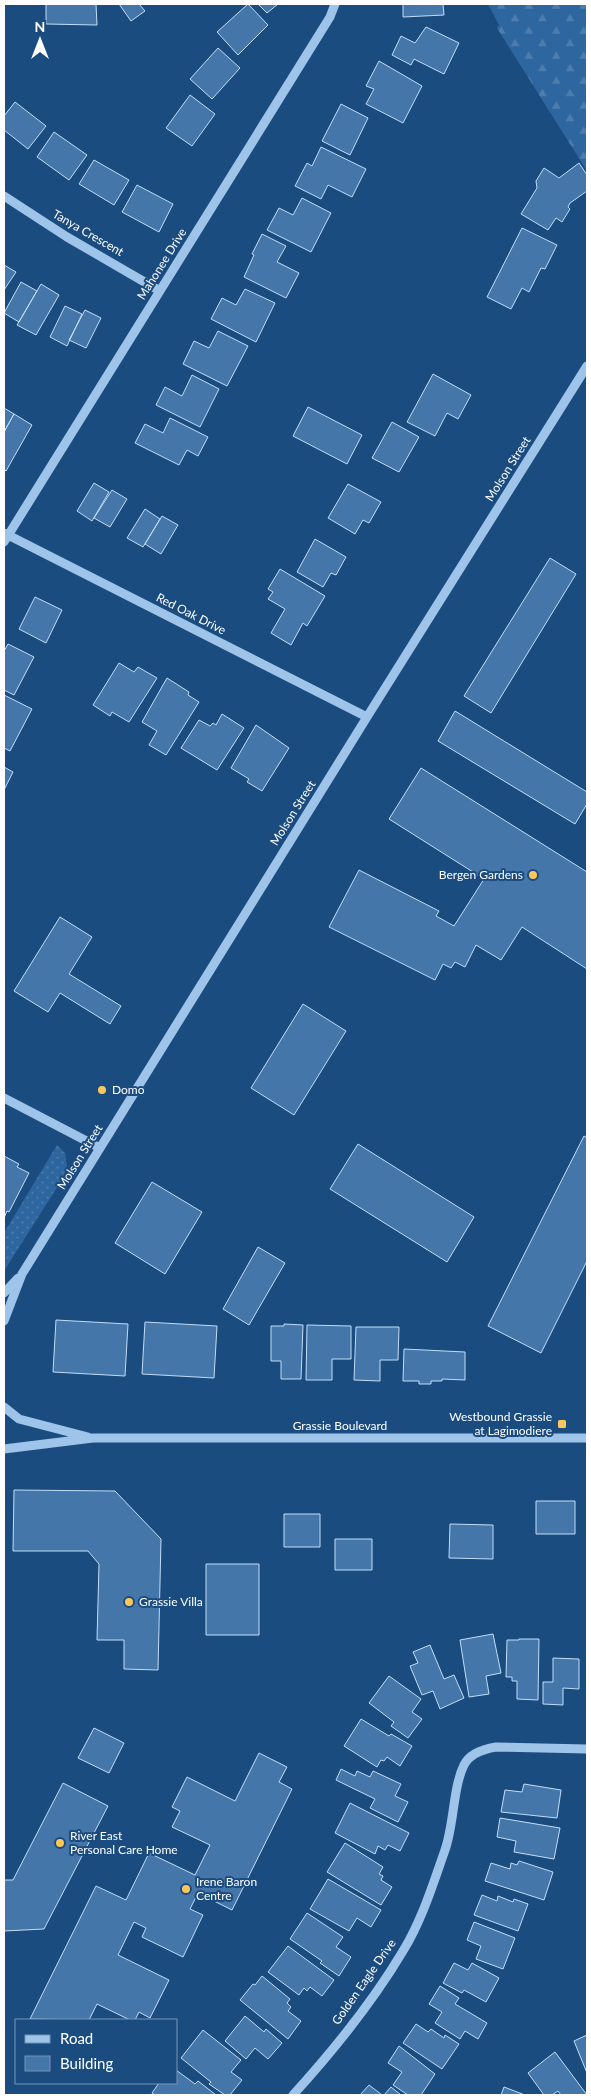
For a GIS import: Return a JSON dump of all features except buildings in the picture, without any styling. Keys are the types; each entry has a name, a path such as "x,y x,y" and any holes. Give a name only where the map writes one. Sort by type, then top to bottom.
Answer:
{"street":[{"name":"Mahonee Drive","path":"5,537 330,17 335,4"},
{"name":"Tanya Crescent","path":"4,196 67,237 160,291"},
{"name":"Molson Street","path":"4,1321 22,1274 367,716 587,366"},
{"name":"Red Oak Drive","path":"5,537 367,716"},
{"path":"4,1098 100,1148"},
{"name":"Molson Street","path":"4,1293 22,1274"},
{"name":"Grassie Boulevard","path":"4,1407 19,1419 93,1438"},
{"name":"Grassie Boulevard","path":"4,1449 93,1438 587,1438"},
{"name":"Golden Eagle Drive","path":"292,2095 349,2028 404,1950 429,1896 447,1844 464,1764 482,1750 496,1748 587,1749"}],"green space":[{"path":"488,4 587,4 587,171 497,28 499,25"},
{"path":"57,1145 65,1153 67,1166 63,1178 4,1271 4,1233"}],"place":[{"name":"Bergen Gardens","path":"533,875"},
{"name":"Domo","path":"102,1090"},
{"name":"Westbound Grassie at Lagimodiere","path":"562,1424"},
{"name":"Grassie Villa","path":"129,1602"},
{"name":"River East Personal Care Home","path":"60,1843"},
{"name":"Irene Baron Centre","path":"186,1889"}]}
